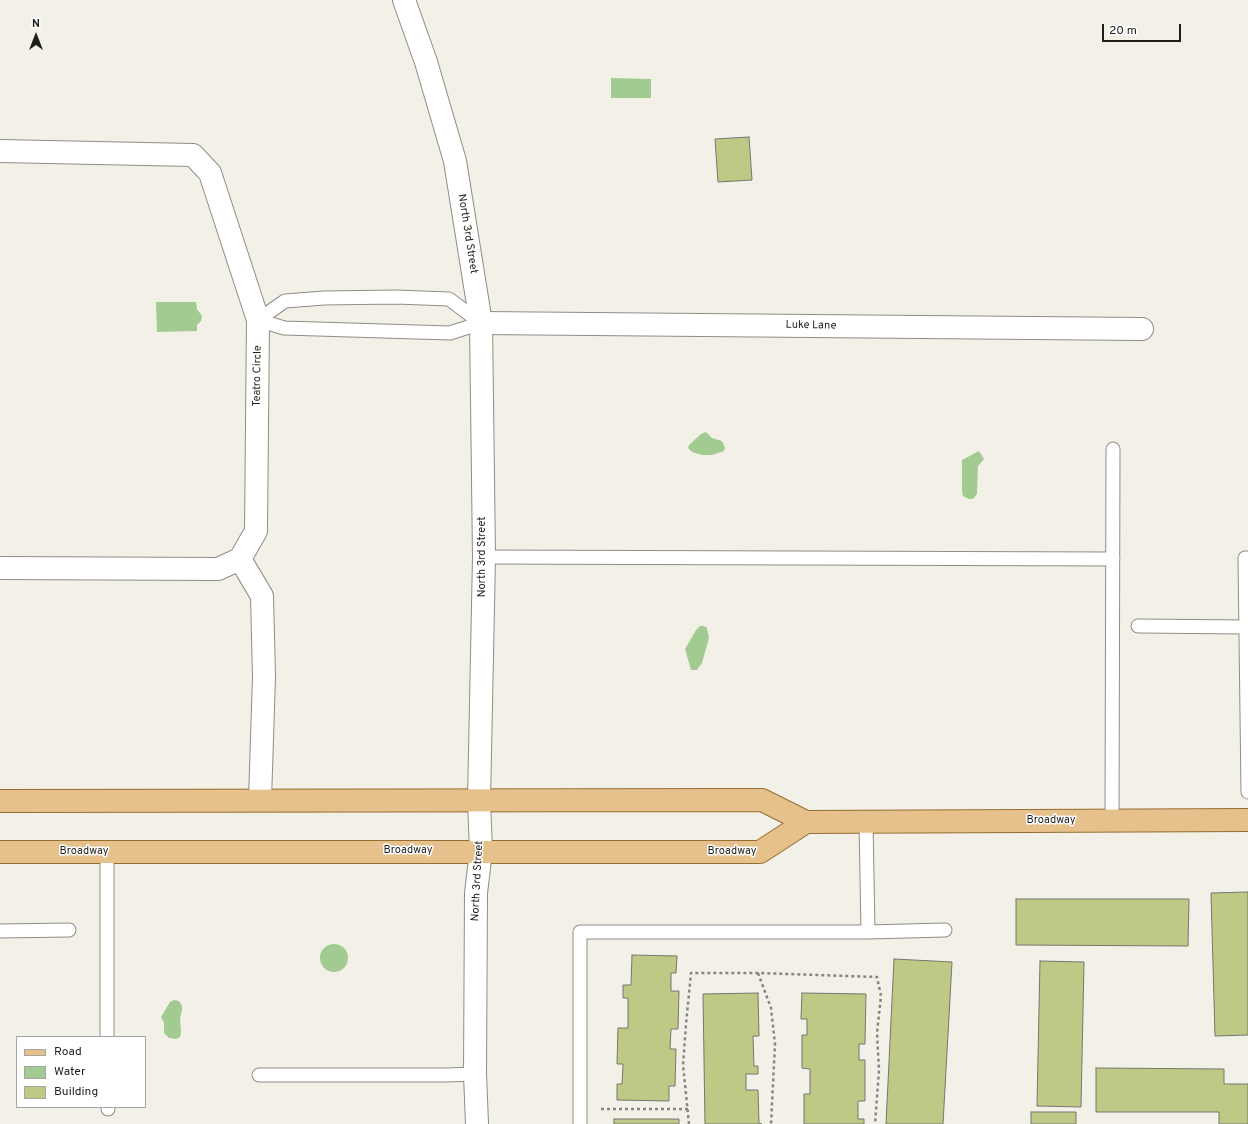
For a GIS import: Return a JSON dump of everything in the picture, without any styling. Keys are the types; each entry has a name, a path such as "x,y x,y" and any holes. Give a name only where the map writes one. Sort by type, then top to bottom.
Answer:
{"main road":[{"name":"Broadway","path":"0,801 762,800 806,822 1248,820"},
{"name":"Broadway","path":"0,852 760,852 806,822"}],"street":[{"name":"North 3rd Street","path":"404,0 426,62 455,161 481,323 484,557 479,801 481,851 476,893 475,1074 477,1124"},
{"name":"Teatro Circle","path":"0,151 193,155 210,173 258,320 256,531 240,559"},
{"name":"Luke Lane","path":"481,323 1142,329"},
{"path":"0,568 218,569 240,559 262,596 264,677 260,800"}],"lane":[{"path":"258,320 285,301 324,298 396,297 449,299 481,323"},
{"path":"258,320 284,328 450,332 481,323"},
{"path":"1112,820 1114,449"},
{"path":"484,557 1113,559"},
{"path":"1248,558 1245,558 1248,792"},
{"path":"1138,626 1246,627"},
{"path":"866,822 868,932"},
{"path":"107,852 107,1036"},
{"path":"0,931 68,930"},
{"path":"580,1124 580,932 868,932 945,930"},
{"path":"259,1075 475,1074"}],"path":[{"path":"689,1124 683,1065 691,973 758,973 877,977 881,996 877,1033 879,1070 874,1124"},
{"path":"758,973 771,1008 775,1044 772,1124"},
{"path":"580,1109 688,1109"}],"water":[{"path":"611,78 651,79 651,98 611,98"},
{"path":"156,302 196,302 197,309 202,316 201,321 197,325 197,331 157,332"},
{"path":"706,432 712,438 722,441 725,448 724,451 712,455 702,455 692,452 688,448 689,445 701,434"},
{"path":"979,451 984,459 978,466 977,494 973,499 969,499 963,496 962,491 962,460"},
{"path":"700,626 707,628 709,638 702,663 697,670 691,670 685,649"},
{"path":"334,944 344,948 348,958 344,968 334,972 324,968 320,958 324,948"},
{"path":"174,1000 179,1001 182,1006 180,1018 181,1032 180,1037 176,1039 169,1038 164,1033 164,1023 161,1017 170,1002"}],"building":[{"path":"749,137 752,180 718,182 715,139"},
{"path":"1248,892 1248,1035 1215,1036 1211,893"},
{"path":"1016,899 1189,899 1188,946 1016,945"},
{"path":"632,955 677,956 676,973 671,973 671,991 679,991 678,1029 671,1029 670,1049 676,1049 675,1086 669,1086 669,1101 617,1100 617,1084 622,1084 623,1064 617,1064 618,1028 628,1028 628,998 623,998 623,985 631,985"},
{"path":"894,959 952,962 943,1124 886,1124"},
{"path":"1040,961 1084,962 1081,1107 1037,1106"},
{"path":"758,993 759,1036 753,1036 754,1066 758,1066 758,1074 746,1074 746,1090 758,1090 759,1123 762,1124 705,1124 703,994"},
{"path":"802,993 866,994 865,1044 859,1044 859,1060 865,1060 865,1101 858,1101 858,1119 864,1119 864,1124 804,1124 804,1094 810,1094 810,1069 802,1068 802,1035 807,1035 807,1019 801,1019"},
{"path":"1096,1068 1224,1069 1224,1084 1248,1084 1248,1124 1219,1124 1219,1112 1096,1112"},
{"path":"1031,1112 1076,1112 1076,1124 1031,1124"},
{"path":"614,1119 679,1119 679,1124 614,1124"}]}
